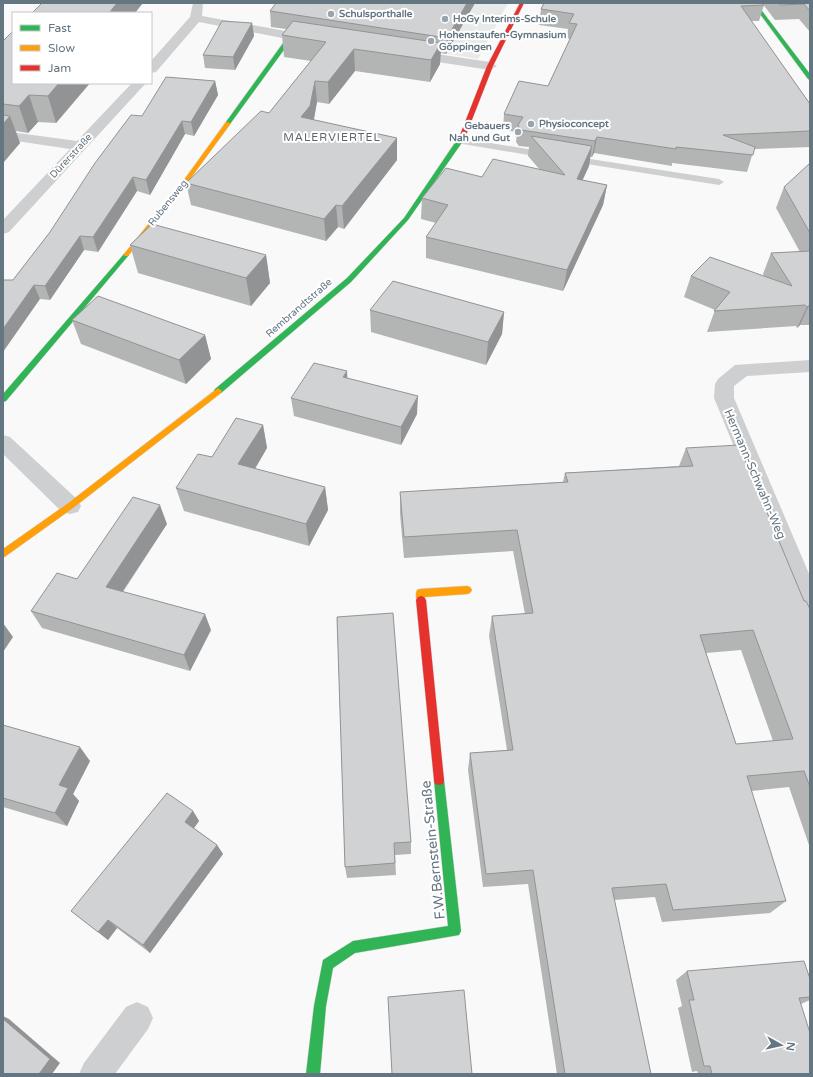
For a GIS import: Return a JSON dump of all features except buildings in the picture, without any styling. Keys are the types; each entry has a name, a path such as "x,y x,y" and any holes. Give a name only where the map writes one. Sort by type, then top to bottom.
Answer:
{"street":[{"path":"152,68 196,18 198,3"},
{"name":"Rembrandtstraße","path":"3,554 70,506 187,417 349,280 406,219 460,141 490,66 522,3"},
{"path":"754,3 810,78"},
{"path":"196,18 326,42"},
{"name":"Rubensweg","path":"3,399 117,266 183,185 291,36"},
{"path":"394,52 490,66"},
{"name":"Dürerstraße","path":"3,229 82,146 138,84"},
{"path":"3,135 82,146"},
{"name":"Hermann-Schwahn-Weg","path":"810,366 742,370 725,384 724,398 810,602"},
{"path":"3,442 70,506"},
{"name":"F.W.Bernstein-Straße","path":"313,1074 320,1006 327,964 353,947 455,931 420,593 467,590"},
{"path":"95,1074 137,1018"}],"lane":[{"path":"460,141 719,182"}],"shaded area":[{"name":"Hohenstaufen-Gymnasium Göppingen","path":"287,3 508,3 478,59 270,23"}],"traffic: fast":[{"path":"754,3 810,78"},
{"path":"228,123 291,36"},
{"path":"218,391 349,280 406,219 463,135"},
{"path":"3,399 126,255"},
{"path":"313,1074 320,1006 327,964 353,947 455,931 439,780"}],"traffic: slow":[{"path":"126,255 183,185 228,123"},
{"path":"3,554 70,506 218,391"},
{"path":"421,600 420,593 467,590"}],"traffic: jam":[{"path":"463,135 490,66 522,3"},
{"path":"421,600 439,780"}],"place":[{"name":"Schulsporthalle","path":"331,14"},
{"name":"HoGy Interims-Schule","path":"445,19"},
{"name":"Hohenstaufen-Gymnasium Göppingen","path":"431,41"},
{"name":"Physioconcept","path":"531,124"},
{"name":"Gebauers Nah und Gut","path":"518,132"}],"district":[{"name":"MALERVIERTEL","path":"332,137"}]}
